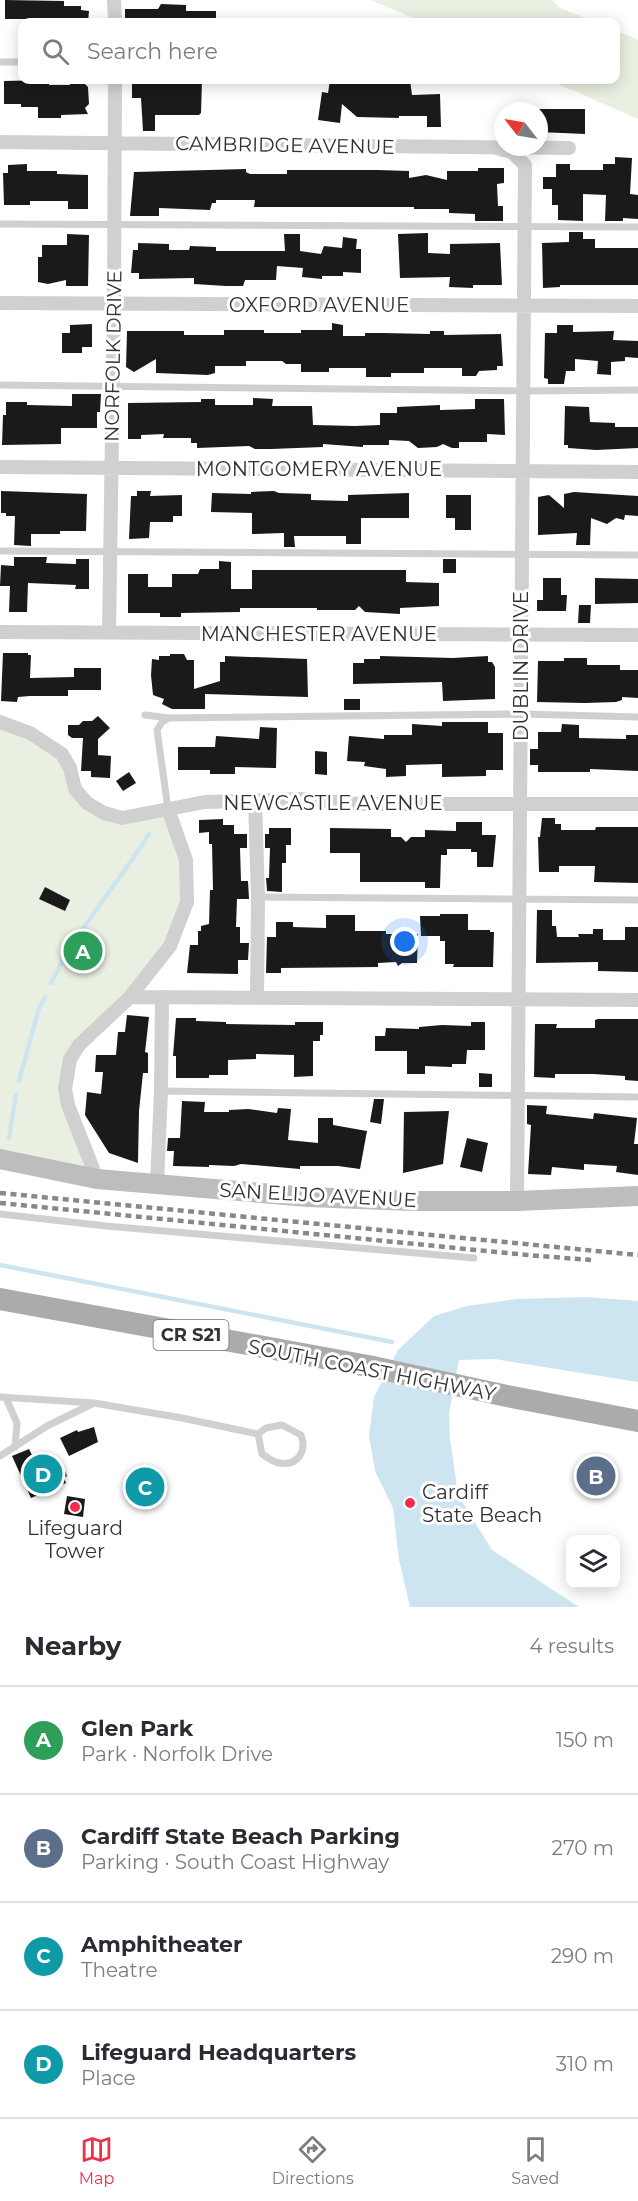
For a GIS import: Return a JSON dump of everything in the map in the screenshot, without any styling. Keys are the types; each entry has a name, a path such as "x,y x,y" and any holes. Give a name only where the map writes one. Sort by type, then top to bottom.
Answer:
{"main road":[{"name":"SAN ELIJO AVENUE","path":"0,1159 97,1179 320,1197 411,1201 517,1201 638,1196"},
{"name":"SOUTH COAST HIGHWAY","path":"0,1299 383,1370 638,1421"}],"street":[{"path":"114,0 115,18"},
{"name":"NORFOLK DRIVE","path":"109,633 115,84"},
{"name":"CAMBRIDGE AVENUE","path":"0,142 494,148"},
{"name":"CAMBRIDGE AVENUE","path":"548,148 569,148"},
{"name":"DUBLIN DRIVE","path":"516,156 525,165 517,1201"},
{"name":"OXFORD AVENUE","path":"0,303 638,306"},
{"name":"MONTGOMERY AVENUE","path":"0,467 638,472"},
{"name":"MANCHESTER AVENUE","path":"0,632 638,635"},
{"name":"NEWCASTLE AVENUE","path":"0,722 30,733 62,754 70,768 75,789 87,803 104,813 122,818 205,802 301,799 358,804 638,804"},
{"path":"255,801 258,897 257,997"},
{"path":"97,1179 68,1105 65,1089 70,1059 79,1045 131,997 170,946 187,902 186,860 168,809"},
{"path":"157,1184 162,996"},
{"path":"131,997 638,999"}],"lane":[{"path":"0,62 18,62"},
{"path":"0,225 638,227"},
{"path":"0,385 523,391 638,390"},
{"path":"0,551 638,555"},
{"path":"145,715 169,718 521,714 638,717"},
{"path":"168,809 157,730 162,722 169,718"},
{"path":"258,897 638,900"},
{"path":"161,1091 638,1097"},
{"path":"0,1214 106,1226 474,1258"},
{"path":"3,1397 94,1403 258,1434 266,1428 282,1425 302,1435 303,1454 294,1462 278,1464 262,1454 258,1434"},
{"path":"3,1397 17,1423 15,1446"},
{"path":"0,1456 47,1426 94,1403"}],"green space":[{"path":"371,0 552,0 560,8 586,18 413,18"},
{"path":"620,32 638,40 638,119 558,84 620,84"},
{"path":"0,722 50,743 77,788 105,813 174,808 187,858 174,937 79,1045 64,1089 97,1177 0,1158"}],"water":[{"path":"586,1297 638,1301 638,1382 494,1359 459,1360 449,1413 458,1495 492,1550 579,1607 410,1607 399,1560 393,1508 375,1471 369,1436 374,1397 398,1350 434,1316 467,1306 517,1299"}],"building":[{"path":"5,0 64,1 64,6 81,6 81,10 89,11 88,18 5,19"},
{"path":"161,4 186,5 186,11 216,11 216,18 125,18 125,9 158,9"},
{"path":"4,81 18,81 18,84 85,84 88,87 89,104 85,108 88,114 61,115 61,118 38,118 38,107 4,104"},
{"path":"132,84 202,84 201,113 199,115 155,115 155,131 143,131 141,98 132,98"},
{"path":"329,84 411,84 412,95 440,94 441,127 427,127 427,116 357,117 342,104 340,123 318,120 322,92 328,93"},
{"path":"548,109 585,109 585,134 548,132"},
{"path":"615,157 632,158 630,194 638,195 638,219 623,218 623,221 605,221 606,195 583,194 583,221 558,220 558,205 552,205 552,189 543,189 543,177 556,177 556,164 570,164 570,170 603,170 603,164 615,164"},
{"path":"27,164 27,171 57,171 57,174 88,175 88,209 68,209 68,201 30,201 30,205 4,205 3,173 8,173 8,165"},
{"path":"478,168 504,168 504,183 497,184 498,206 503,206 503,221 475,221 475,214 449,213 449,209 254,207 255,200 216,200 216,203 212,203 210,210 159,208 159,216 130,216 134,172 246,169 246,172 250,174 287,174 287,170 378,170 409,171 409,178 426,175 447,180 447,171 478,171"},
{"path":"569,232 583,232 583,239 595,239 595,248 638,248 638,285 560,285 560,287 543,288 542,243 569,242"},
{"path":"428,233 428,253 450,254 450,244 500,243 502,285 473,285 473,288 449,287 450,277 400,278 398,234"},
{"path":"67,234 89,235 88,286 66,286 66,280 48,284 38,282 38,257 42,257 42,245 67,245"},
{"path":"284,234 300,234 300,251 321,254 324,246 342,248 343,237 357,239 356,249 361,249 361,273 343,272 343,276 322,276 322,279 302,277 303,268 277,266 276,280 245,280 243,286 226,286 194,284 194,278 139,279 139,273 131,273 133,250 138,250 138,243 169,244 169,250 189,250 190,246 216,247 216,251 285,251"},
{"path":"332,323 343,325 343,336 365,336 365,333 430,334 430,331 444,331 444,335 501,334 503,366 497,366 497,370 479,371 476,376 462,376 462,368 424,368 424,373 391,373 391,377 366,377 366,368 329,368 329,372 301,372 301,364 286,364 282,361 246,361 246,366 215,366 215,373 208,375 156,373 156,359 134,372 126,367 127,331 184,331 184,335 224,335 224,330 301,333 301,330 332,330"},
{"path":"92,324 92,347 82,347 82,353 62,353 62,333 70,333 70,325"},
{"path":"557,325 573,325 573,332 614,331 613,340 638,341 638,358 625,357 625,361 611,362 611,375 597,374 598,361 575,359 575,371 566,371 564,384 548,384 548,379 544,378 545,333 557,333"},
{"path":"72,394 101,394 100,412 97,412 97,428 61,428 61,444 2,445 6,402 72,406"},
{"path":"253,398 273,399 272,406 312,406 313,425 355,426 380,425 380,413 397,413 397,407 440,405 440,410 475,409 475,399 504,399 505,435 487,434 487,442 459,442 459,448 443,444 437,447 418,448 409,441 389,440 389,445 363,445 363,447 323,444 323,447 271,449 255,449 249,446 197,448 197,443 191,443 191,438 163,438 164,434 141,435 141,439 128,439 128,403 201,402 201,399 215,399 215,405 253,405"},
{"path":"565,406 589,407 590,422 615,423 615,427 638,427 638,448 596,450 568,448 568,445 564,445"},
{"path":"1,491 87,494 86,531 31,534 31,546 14,545 15,516 6,516 6,513 1,513"},
{"path":"137,491 151,491 150,496 182,495 182,516 173,516 173,522 150,522 149,538 129,539 131,496 137,496"},
{"path":"251,492 311,494 311,500 348,501 348,495 409,493 409,518 361,518 361,544 346,544 346,536 294,536 295,547 284,547 284,533 252,534 252,513 211,512 212,493 251,494"},
{"path":"574,492 638,496 638,516 625,515 624,520 616,518 607,524 591,518 590,545 576,545 577,533 538,535 538,497 549,495 564,508 564,494"},
{"path":"446,495 471,495 471,530 455,530 455,518 446,518"},
{"path":"14,557 47,557 46,563 76,564 76,559 89,559 89,589 75,589 76,585 28,583 27,612 9,612 10,586 0,586 1,565 14,566"},
{"path":"443,559 456,559 456,573 443,573"},
{"path":"219,561 231,562 231,589 252,589 252,570 406,570 406,582 439,583 439,606 400,608 400,614 365,612 359,606 355,610 240,608 240,612 181,613 181,617 160,617 160,613 128,613 128,574 148,574 148,587 172,587 172,574 198,574 200,569 219,569"},
{"path":"543,578 561,578 561,595 567,595 566,611 537,611 537,600 543,600"},
{"path":"595,578 638,579 638,603 595,604"},
{"path":"579,605 591,605 590,623 578,623"},
{"path":"3,653 31,655 30,678 74,677 74,668 101,668 101,690 68,690 68,696 30,696 18,697 17,702 1,701"},
{"path":"170,654 184,654 187,660 194,660 194,689 220,681 220,662 225,662 225,656 307,659 308,697 205,694 205,709 172,709 162,704 164,699 153,695 151,675 152,659 159,660 159,656 170,656"},
{"path":"380,656 453,658 488,656 488,662 492,662 495,667 495,699 443,701 442,682 353,684 353,663 364,663 364,659 380,659"},
{"path":"564,658 587,658 587,665 620,665 620,670 638,670 638,698 622,697 622,700 616,702 537,702 538,661 564,661"},
{"path":"344,699 360,699 360,710 344,710"},
{"path":"98,716 110,728 98,739 98,755 111,756 110,778 91,777 91,771 81,771 83,738 72,738 68,735 68,725 79,725 83,721 92,721"},
{"path":"442,722 488,722 488,733 503,733 503,770 486,770 486,776 442,777 442,764 406,765 406,776 386,777 386,769 364,766 365,762 347,761 349,736 384,739 384,735 412,735 412,724 442,726"},
{"path":"562,724 579,725 579,738 626,739 626,735 638,735 638,771 590,769 590,772 538,772 538,765 530,765 530,749 538,749 538,732 561,732"},
{"path":"260,727 277,728 276,768 235,767 235,774 210,774 210,770 178,770 178,747 215,747 216,736 259,739"},
{"path":"315,751 327,752 327,775 315,774"},
{"path":"129,772 136,783 123,791 116,781"},
{"path":"542,818 555,818 555,824 561,824 561,830 638,827 638,883 594,882 595,866 559,866 559,872 539,872 538,837 540,837"},
{"path":"223,819 223,825 234,825 234,834 247,834 247,848 240,848 241,881 248,881 249,899 237,899 236,927 240,927 240,943 249,943 248,960 238,960 238,974 187,973 190,945 198,945 198,931 201,931 201,926 209,924 210,890 213,890 212,844 209,844 209,832 199,833 199,820"},
{"path":"456,822 482,822 482,835 496,835 493,867 477,867 477,852 471,852 471,849 447,849 447,855 441,855 440,888 425,888 425,882 360,882 360,853 330,853 330,828 391,829 391,837 401,837 406,842 411,837 425,837 425,830 456,831"},
{"path":"269,828 291,828 291,845 286,845 286,863 282,863 282,892 267,891 266,878 269,878 270,848 265,848 265,834 269,834"},
{"path":"45,887 70,900 65,911 39,899"},
{"path":"537,910 552,910 552,926 556,926 557,937 579,937 578,934 593,934 593,929 603,929 603,940 625,940 625,927 638,927 638,972 598,971 598,962 536,963"},
{"path":"440,914 468,914 468,930 494,932 493,967 453,967 454,964 445,964 445,941 440,941 440,936 421,936 420,916 440,916"},
{"path":"326,915 355,915 355,931 418,934 417,963 402,963 398,966 396,962 378,963 378,967 281,968 281,973 266,973 267,937 276,937 276,922 293,922 293,927 326,928"},
{"path":"127,1015 149,1017 145,1052 148,1053 148,1073 143,1073 139,1111 138,1163 109,1153 85,1115 87,1092 101,1094 103,1072 95,1072 96,1055 116,1055 118,1032 125,1032"},
{"path":"176,1018 196,1018 196,1021 226,1022 226,1024 295,1025 295,1022 323,1022 323,1035 320,1035 320,1041 313,1041 313,1076 294,1077 294,1055 256,1054 256,1059 228,1060 228,1075 209,1075 209,1078 176,1078 176,1056 173,1056"},
{"path":"638,1019 638,1081 625,1080 625,1076 593,1074 555,1074 555,1078 534,1077 535,1024 557,1024 556,1028 595,1028 595,1020"},
{"path":"471,1022 485,1022 485,1050 467,1050 466,1064 452,1064 452,1067 425,1066 425,1074 407,1074 407,1051 375,1051 375,1036 385,1036 386,1028 471,1026"},
{"path":"479,1073 492,1074 492,1087 479,1087"},
{"path":"374,1099 384,1099 381,1124 370,1122"},
{"path":"182,1101 205,1102 204,1112 248,1109 277,1113 278,1108 291,1109 288,1140 318,1143 318,1118 333,1118 333,1125 367,1131 360,1169 338,1166 300,1166 300,1169 241,1164 209,1165 209,1167 173,1166 174,1151 167,1151 168,1138 180,1138"},
{"path":"527,1105 547,1106 546,1114 593,1119 594,1113 637,1118 634,1144 638,1144 638,1175 616,1172 617,1166 584,1164 584,1170 552,1167 551,1175 528,1174 531,1125 527,1124"},
{"path":"449,1111 443,1164 403,1173 404,1112"},
{"path":"467,1138 488,1143 482,1172 460,1167"},
{"path":"94,1427 98,1442 69,1456 60,1438 77,1430 78,1432"},
{"path":"29,1449 39,1469 42,1467 44,1471 49,1469 51,1472 63,1466 67,1476 64,1478 66,1483 31,1498 12,1456"},
{"name":"Lifeguard Tower","path":"67,1496 85,1499 83,1517 64,1514"}],"waterway":[{"path":"51,983 85,925 149,834"},
{"path":"19,1081 39,1008 45,997"},
{"path":"9,1138 16,1095"},
{"path":"0,1265 392,1342"}],"railway":[{"path":"0,1193 638,1255"},
{"path":"0,1203 591,1260"}],"place":[{"name":"Glen Park","path":"83,951"},
{"name":"Lifeguard Headquarters","path":"43,1474"},
{"name":"Cardiff State Beach Parking","path":"596,1476"},
{"name":"Amphitheater","path":"145,1487"},
{"name":"Cardiff State Beach","path":"410,1503"},
{"name":"Lifeguard Tower","path":"75,1507"}]}
